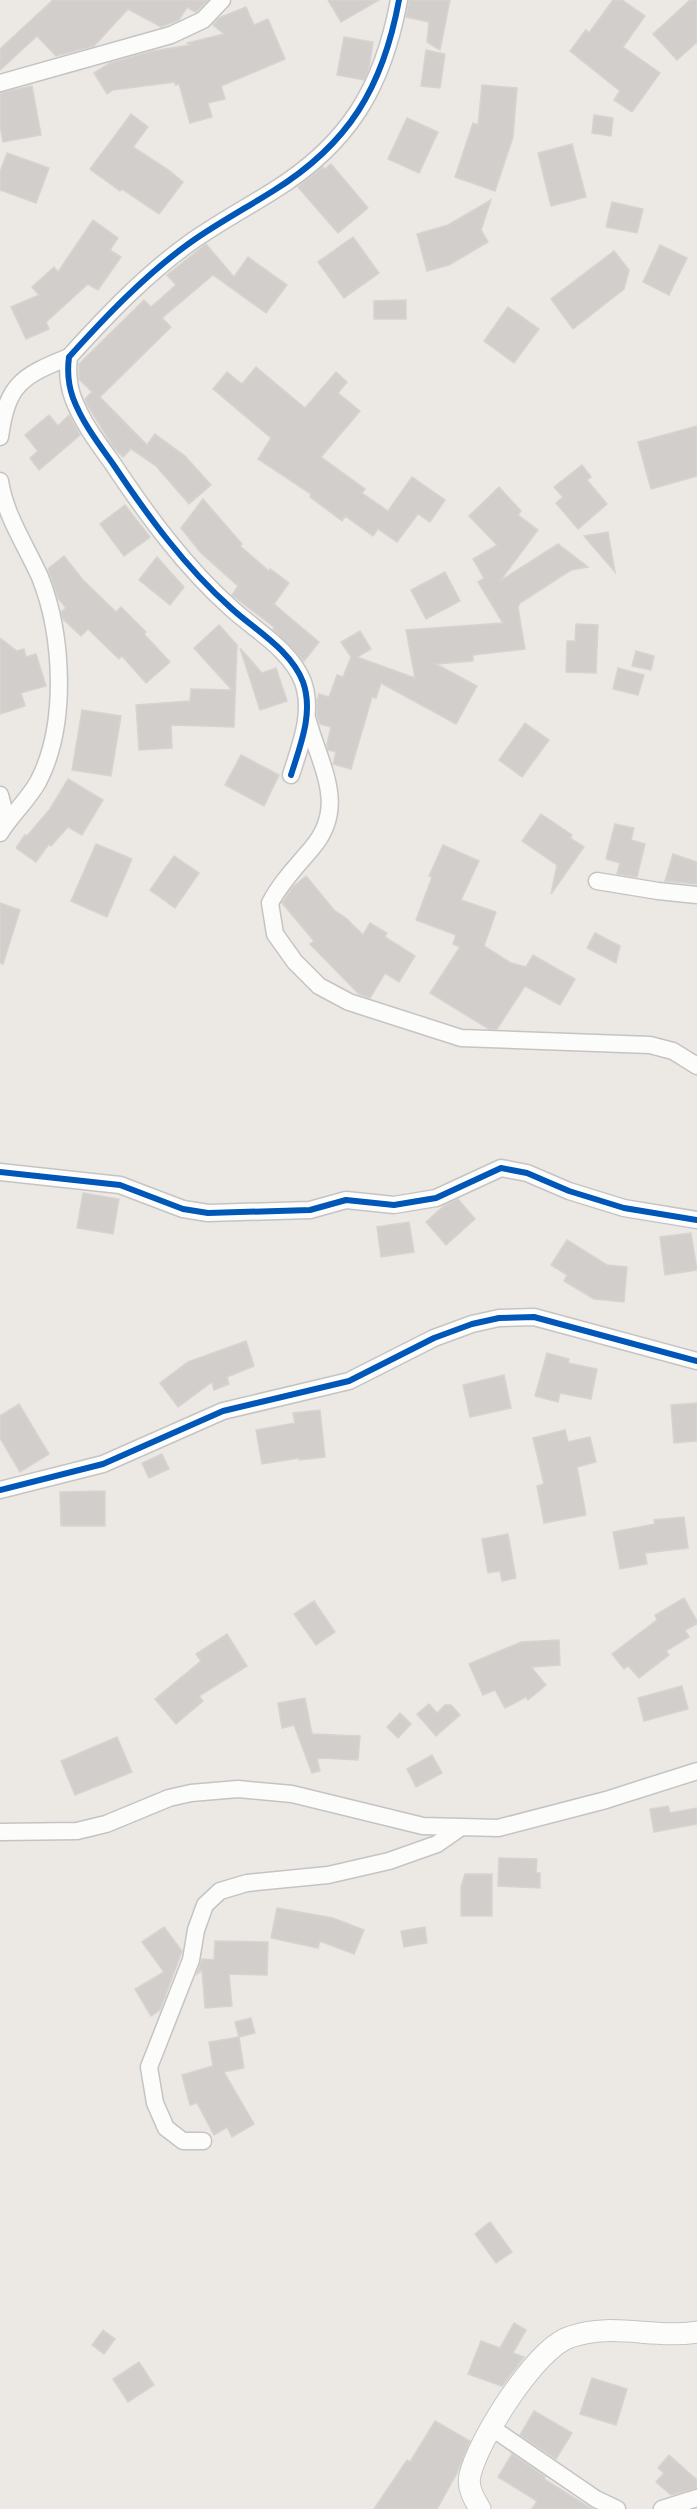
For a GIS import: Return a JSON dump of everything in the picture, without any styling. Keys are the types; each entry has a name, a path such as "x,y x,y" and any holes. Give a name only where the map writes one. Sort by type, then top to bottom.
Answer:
{"street":[{"path":"0,83 171,35 203,20 222,0"},
{"path":"0,437 5,406 12,392 31,375 69,357 122,301 189,243 219,222 273,192 334,143 364,105 387,48 399,0"},
{"path":"69,357 68,380 73,398 86,424 154,522 196,574 230,608 275,645 298,671 306,696 306,711 304,732 291,775"},
{"path":"0,481 7,508 34,564 51,610 58,672 55,724 39,780 3,827"},
{"path":"306,711 328,787 330,815 320,839 276,891 270,903 275,934 295,962 319,986 349,1002 461,1038 650,1045 673,1051 697,1066"},
{"path":"0,795 3,827"},
{"path":"597,881 697,895"},
{"path":"0,1172 120,1185 183,1209 208,1213 310,1210 346,1200 394,1205 436,1198 501,1168 527,1173 569,1191 624,1208 697,1220"},
{"path":"0,1490 103,1464 223,1411 350,1381 434,1338 472,1324 500,1318 534,1317 697,1361"},
{"path":"0,1832 77,1831 106,1824 169,1798 191,1793 238,1789 292,1794 423,1826 498,1828 606,1800 697,1772"},
{"path":"203,2141 183,2141 166,2128 155,2103 149,2067 175,2007 191,1960 196,1930 205,1905 220,1891 247,1883 328,1875 389,1861 438,1844 460,1828"},
{"path":"480,2509 474,2499 469,2477 492,2428 516,2390 533,2367 557,2344 568,2337 608,2330 680,2335 697,2332"},
{"path":"492,2428 596,2499 616,2509"},
{"path":"662,2509 697,2498"}],"building":[{"path":"53,0 208,0 195,12 187,7 179,20 161,27 128,9 94,46 56,56 37,36 0,70 0,49"},
{"path":"328,0 379,0 341,22"},
{"path":"409,0 450,0 440,50 427,42 429,22 406,17"},
{"path":"613,0 622,0 645,16 623,47 660,73 632,112 614,100 620,91 570,51 586,30 589,33"},
{"path":"690,0 697,0 697,42 677,60 653,34"},
{"path":"246,7 254,25 268,19 285,59 221,86 225,99 208,103 212,117 190,123 179,84 175,85 175,82 113,90 107,94 94,73 110,63 153,51 190,45 187,43 224,34 213,25 219,18"},
{"path":"344,37 373,42 369,68 364,80 337,75"},
{"path":"426,50 445,54 440,88 421,86"},
{"path":"482,85 517,88 513,137 495,191 455,177 473,123 478,125"},
{"path":"32,86 41,135 3,142 0,125 0,93"},
{"path":"131,114 148,127 133,147 183,182 159,214 122,189 120,191 90,169"},
{"path":"594,115 613,118 611,136 592,133"},
{"path":"407,118 438,132 419,173 388,159"},
{"path":"572,144 586,197 551,206 538,153"},
{"path":"7,153 49,168 36,203 0,190 0,172"},
{"path":"331,164 368,208 338,233 298,187 323,167 325,169"},
{"path":"491,200 481,230 488,242 449,265 427,271 417,234 448,225"},
{"path":"612,202 643,209 637,233 606,227"},
{"path":"93,220 118,238 110,250 121,257 98,290 88,284 46,322 49,329 26,339 11,307 39,295 32,287 54,267 58,272"},
{"path":"353,237 379,273 344,298 318,262"},
{"path":"206,244 234,277 248,257 287,285 266,313 213,275 162,318 171,327 100,397 147,445 155,434 185,456 211,485 189,504 156,466 131,449 123,457 114,448 86,403 85,399 92,392 79,379 79,364 144,300 151,307 176,285 167,275"},
{"path":"660,245 687,258 669,295 643,282"},
{"path":"614,251 629,270 624,289 573,329 551,299"},
{"path":"406,300 406,319 374,319 374,301"},
{"path":"508,307 539,329 514,363 484,341"},
{"path":"256,367 305,408 336,372 347,382 338,393 360,411 321,457 365,489 362,493 388,511 412,477 445,500 430,522 418,514 397,542 378,529 373,536 345,516 342,521 310,497 311,494 258,459 271,438 213,389 227,372 242,384"},
{"path":"49,415 58,426 69,415 80,435 39,470 30,458 38,451 25,435"},
{"path":"697,426 697,476 651,489 638,442"},
{"path":"582,465 591,477 587,480 607,504 578,529 556,503 563,497 554,487"},
{"path":"499,487 521,511 518,515 538,530 500,581 558,544 588,567 571,570 520,603 518,607 525,649 473,655 473,661 436,664 477,686 456,724 381,683 376,698 372,697 351,769 333,764 336,752 328,750 327,744 331,727 320,724 317,716 317,700 319,694 329,697 337,675 343,677 351,657 341,642 360,631 371,649 357,657 415,678 406,630 503,623 478,582 484,578 473,559 497,545 469,516"},
{"path":"203,499 242,544 240,546 269,571 270,569 289,583 274,604 319,642 304,661 273,629 274,627 232,595 238,586 201,553 181,528"},
{"path":"125,505 150,537 124,556 100,524"},
{"path":"608,532 615,572 584,536"},
{"path":"64,556 83,580 116,612 121,607 146,632 144,634 170,662 146,683 122,656 119,659 88,629 81,636 63,619 61,612 66,608 58,598 48,569"},
{"path":"157,557 184,587 170,605 139,580"},
{"path":"445,572 460,601 426,619 411,590"},
{"path":"576,624 598,625 596,673 566,672 567,641 575,641"},
{"path":"219,625 237,645 234,727 171,725 172,748 139,750 136,705 190,701 191,689 232,690 194,648"},
{"path":"0,638 17,651 24,649 26,657 36,654 46,686 21,693 25,706 0,714"},
{"path":"240,648 262,673 276,668 287,701 260,710"},
{"path":"636,651 654,656 651,670 632,666"},
{"path":"618,668 644,675 638,695 613,689"},
{"path":"82,710 121,716 111,776 72,770"},
{"path":"525,723 549,740 522,777 499,760"},
{"path":"241,755 279,775 264,806 225,785"},
{"path":"68,779 103,800 82,835 68,827 51,846 49,844 36,862 16,848 50,809"},
{"path":"541,814 572,835 570,838 584,847 551,894 557,865 522,841"},
{"path":"615,824 634,828 631,840 645,844 637,877 617,874 620,863 606,859"},
{"path":"96,844 132,859 107,917 71,901"},
{"path":"443,845 479,861 461,900 496,912 484,946 511,963 526,967 533,955 575,979 560,1005 525,986 497,1029 489,1029 430,993 460,947 453,944 456,935 416,920 432,877 429,876"},
{"path":"673,854 697,862 697,884 665,881"},
{"path":"174,856 199,873 175,908 150,890"},
{"path":"306,876 334,910 363,935 370,923 387,933 385,937 415,956 399,982 385,973 370,998 359,994 310,944 314,941 282,903 292,888"},
{"path":"0,903 20,910 3,964 0,963"},
{"path":"595,933 620,946 616,963 587,948"},
{"path":"83,1193 119,1199 113,1234 77,1228"},
{"path":"458,1199 475,1219 446,1245 426,1222 444,1206"},
{"path":"409,1222 414,1252 381,1257 377,1227"},
{"path":"691,1233 697,1270 665,1275 660,1237"},
{"path":"567,1240 607,1265 627,1267 624,1302 594,1299 564,1281 567,1275 551,1265"},
{"path":"246,1341 254,1366 227,1377 229,1384 214,1390 212,1382 178,1407 160,1383 188,1362"},
{"path":"547,1353 569,1359 568,1363 597,1369 591,1399 560,1393 558,1402 535,1396"},
{"path":"504,1375 511,1408 470,1417 463,1385"},
{"path":"697,1403 697,1441 674,1443 671,1405"},
{"path":"19,1404 49,1454 20,1472 0,1438 0,1416"},
{"path":"320,1410 325,1457 299,1460 299,1458 262,1464 256,1430 295,1423 293,1413"},
{"path":"565,1430 568,1442 590,1437 596,1462 577,1467 586,1515 544,1523 537,1486 544,1484 533,1438"},
{"path":"162,1454 169,1469 149,1478 142,1463"},
{"path":"105,1491 105,1526 61,1526 60,1492"},
{"path":"684,1517 688,1548 645,1553 647,1564 620,1569 613,1532 655,1524 654,1520"},
{"path":"508,1534 516,1578 502,1581 500,1571 488,1573 482,1539"},
{"path":"684,1598 697,1621 697,1624 685,1630 689,1637 666,1651 669,1655 639,1678 628,1666 624,1669 612,1654 657,1620 655,1615"},
{"path":"314,1601 335,1632 316,1645 294,1614"},
{"path":"227,1634 247,1666 199,1696 203,1701 176,1724 155,1699 201,1661 196,1654"},
{"path":"559,1640 560,1665 531,1667 546,1685 528,1700 526,1697 505,1708 495,1690 483,1695 469,1664 521,1642"},
{"path":"682,1686 688,1709 644,1721 638,1698"},
{"path":"305,1698 312,1734 360,1736 358,1760 317,1759 320,1771 312,1773 294,1725 282,1728 278,1703"},
{"path":"429,1704 437,1713 445,1705 451,1705 460,1715 436,1736 417,1714"},
{"path":"400,1713 411,1724 398,1738 387,1727"},
{"path":"117,1737 132,1772 75,1795 61,1761"},
{"path":"432,1755 442,1773 416,1787 407,1769"},
{"path":"668,1806 670,1813 697,1808 697,1824 654,1832 650,1809"},
{"path":"499,1858 537,1859 536,1873 540,1873 540,1888 498,1886"},
{"path":"465,1874 492,1874 492,1916 461,1916 461,1887"},
{"path":"277,1908 333,1918 364,1930 354,1954 320,1941 318,1948 271,1938"},
{"path":"164,1927 182,1951 160,2010 151,2016 135,1989 164,1972 142,1942"},
{"path":"425,1927 427,1943 404,1947 401,1931"},
{"path":"215,1941 268,1942 267,1975 229,1974 232,2006 205,2008 202,1970 197,1974 202,1959 214,1960"},
{"path":"251,2018 255,2033 239,2037 235,2022"},
{"path":"239,2037 244,2068 224,2072 254,2124 232,2137 227,2127 214,2135 197,2103 190,2105 182,2075 213,2066 209,2042"},
{"path":"490,2222 512,2252 496,2263 475,2234"},
{"path":"514,2323 526,2330 513,2353 524,2357 502,2386 468,2374 481,2341 500,2348"},
{"path":"103,2330 115,2339 104,2354 92,2345"},
{"path":"139,2362 154,2385 128,2402 113,2379"},
{"path":"592,2378 627,2389 616,2425 580,2414"},
{"path":"534,2411 572,2433 556,2459 520,2435"},
{"path":"435,2421 470,2441 457,2473 437,2509 374,2509 407,2460 410,2462"},
{"path":"512,2454 545,2477 544,2479 592,2509 532,2509 537,2501 498,2477"},
{"path":"669,2455 697,2480 697,2488 671,2495 656,2482 664,2473 658,2468"}],"cycle path":[{"path":"291,775 302,741 306,717 306,694 303,682 281,650 231,608 198,575 139,502 91,432 77,407 69,383 69,357 112,311 174,254 300,173 342,133 372,86 383,60 399,0"},
{"path":"0,1172 120,1185 183,1209 208,1213 310,1210 346,1200 394,1205 436,1198 501,1168 527,1173 569,1191 624,1208 697,1220"},
{"path":"0,1490 103,1464 223,1411 349,1381 434,1338 472,1324 499,1318 534,1317 697,1361"}]}
